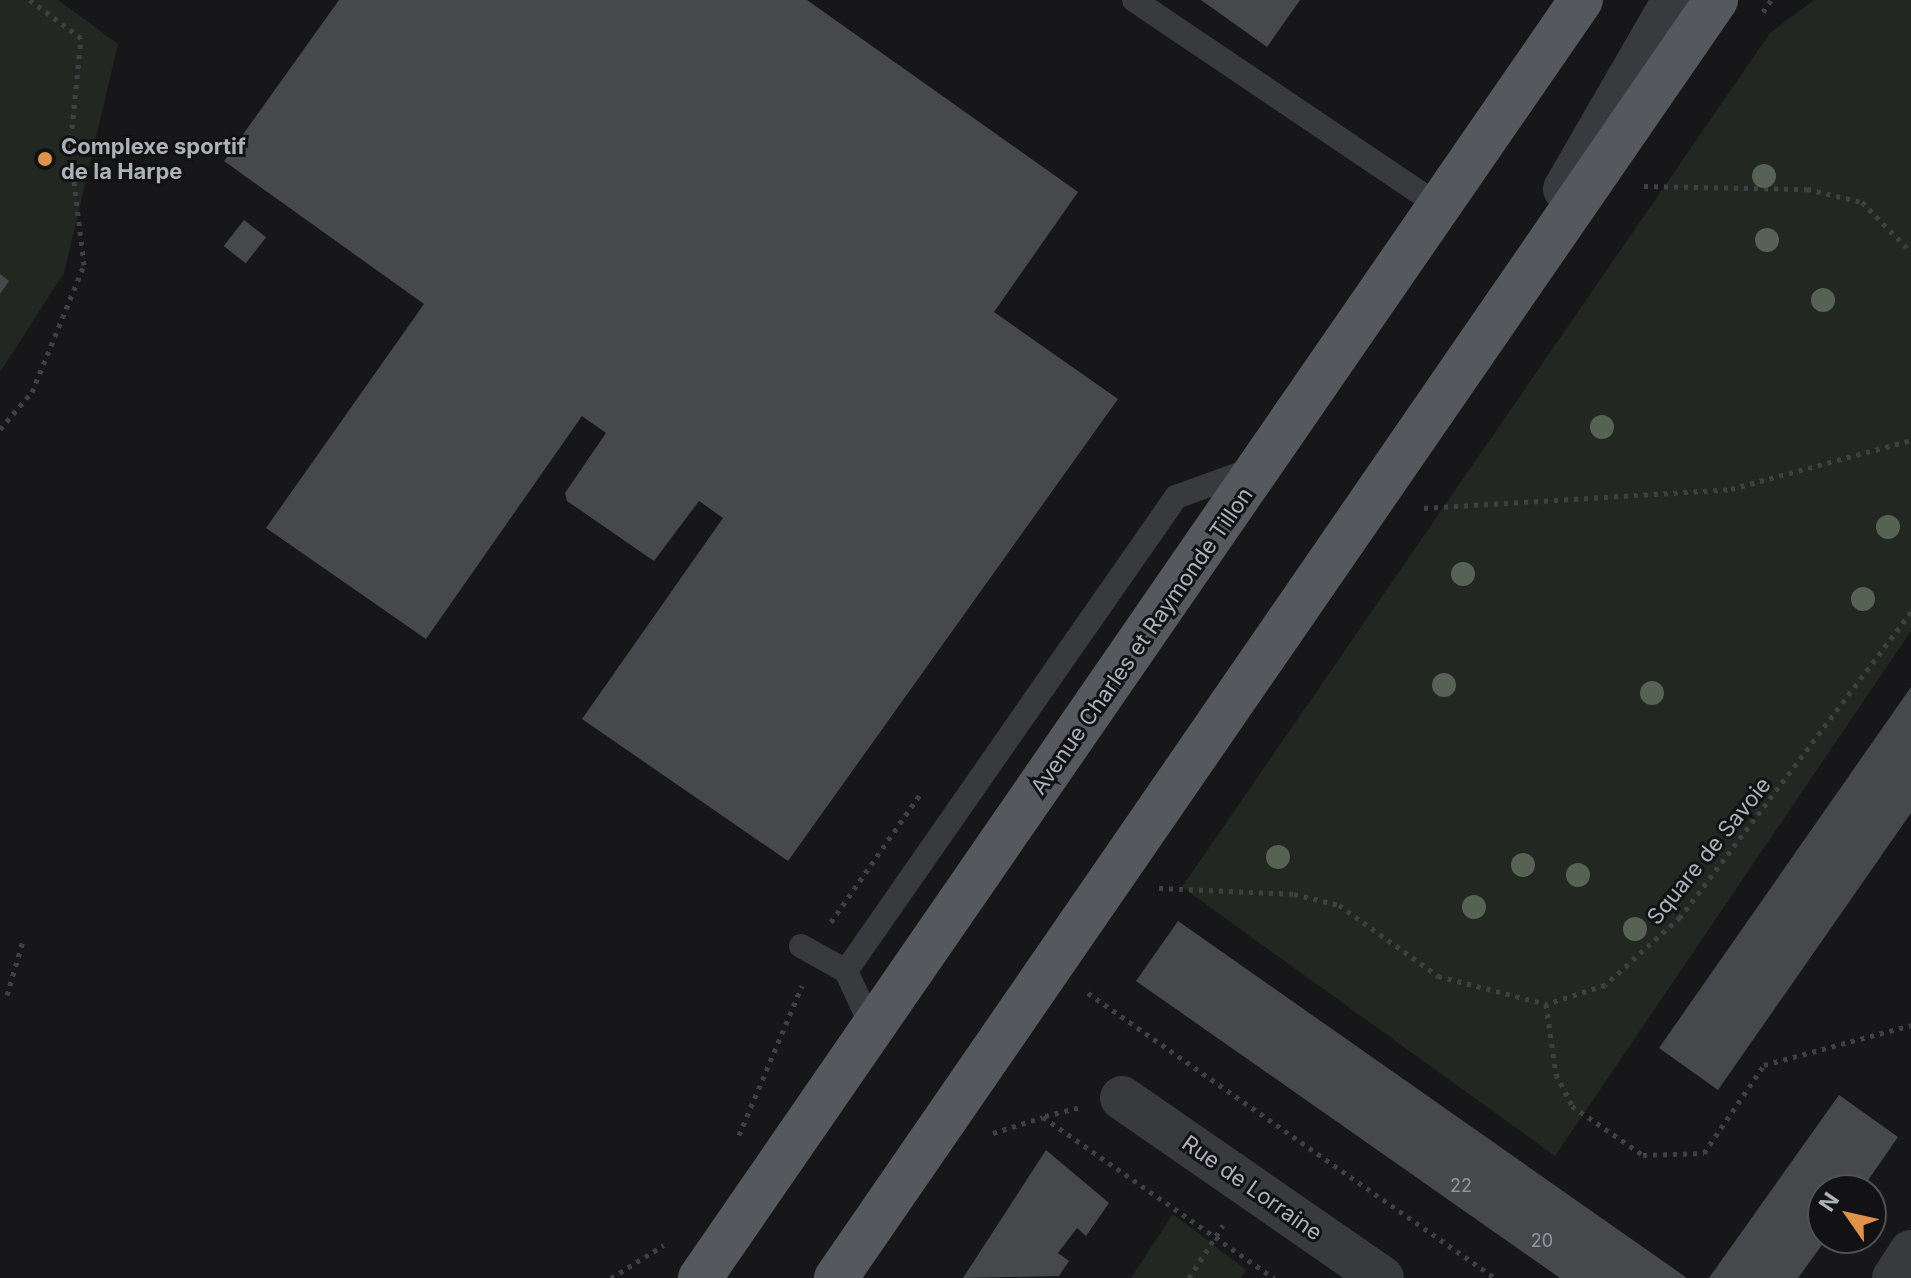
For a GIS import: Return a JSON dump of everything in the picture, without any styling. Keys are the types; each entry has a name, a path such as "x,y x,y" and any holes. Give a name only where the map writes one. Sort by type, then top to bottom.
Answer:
{"main road":[{"name":"Avenue Charles et Raymonde Tillon","path":"700,1278 1266,464 1581,0"},
{"path":"836,1278 1716,0"}],"street":[{"path":"1460,371 1674,0"},
{"name":"Rue de Lorraine","path":"1122,1098 1382,1278"},
{"path":"1894,1278 1911,1252"}],"lane":[{"path":"1134,0 1441,207"},
{"path":"846,971 1176,497 1266,464"},
{"path":"801,946 846,971 872,1027"}],"path":[{"path":"0,429 32,392 84,265 70,148 81,38 30,0"},
{"path":"1639,186 1807,189 1862,202 1911,252"},
{"path":"1419,509 1731,489 1911,440"},
{"name":"Square de Savoie","path":"1546,1004 1605,985 1680,917 1911,612"},
{"path":"1158,888 1294,894 1339,905 1438,976 1546,1004 1556,1074 1572,1106 1643,1155 1704,1153 1764,1065 1911,1025"},
{"path":"7,995 23,941"},
{"path":"1088,993 1495,1278"},
{"path":"985,1137 1043,1117 1274,1278"},
{"path":"1189,1278 1250,1187"}],"shaded area":[{"name":"Complexe sportif de la Harpe","path":"0,0 58,0 118,44 64,273 0,372"},
{"path":"1814,0 1911,0 1911,631 1555,1156 1182,887 1770,33"},
{"path":"1173,1214 1246,1270 1240,1278 1131,1278"}],"building":[{"path":"339,0 807,0 1078,192 994,312 1118,399 788,861 582,719 723,518 699,501 654,561 567,501 565,493 606,433 582,416 426,639 266,528 424,304 224,161"},
{"path":"1201,0 1300,0 1267,47"},
{"path":"244,220 266,237 246,263 224,246"},
{"path":"0,274 9,281 0,294"},
{"path":"1911,687 1911,813 1718,1090 1659,1048"},
{"path":"1178,921 1687,1278 1560,1278 1136,981"},
{"path":"1839,1095 1898,1137 1872,1174 1807,1174 1807,1254 1815,1254 1798,1278 1709,1278"},
{"path":"1046,1150 1109,1203 1086,1236 1077,1228 1058,1253 1069,1261 1059,1276 963,1278"}],"place":[{"name":"Complexe sportif de la Harpe","path":"45,159"}]}
